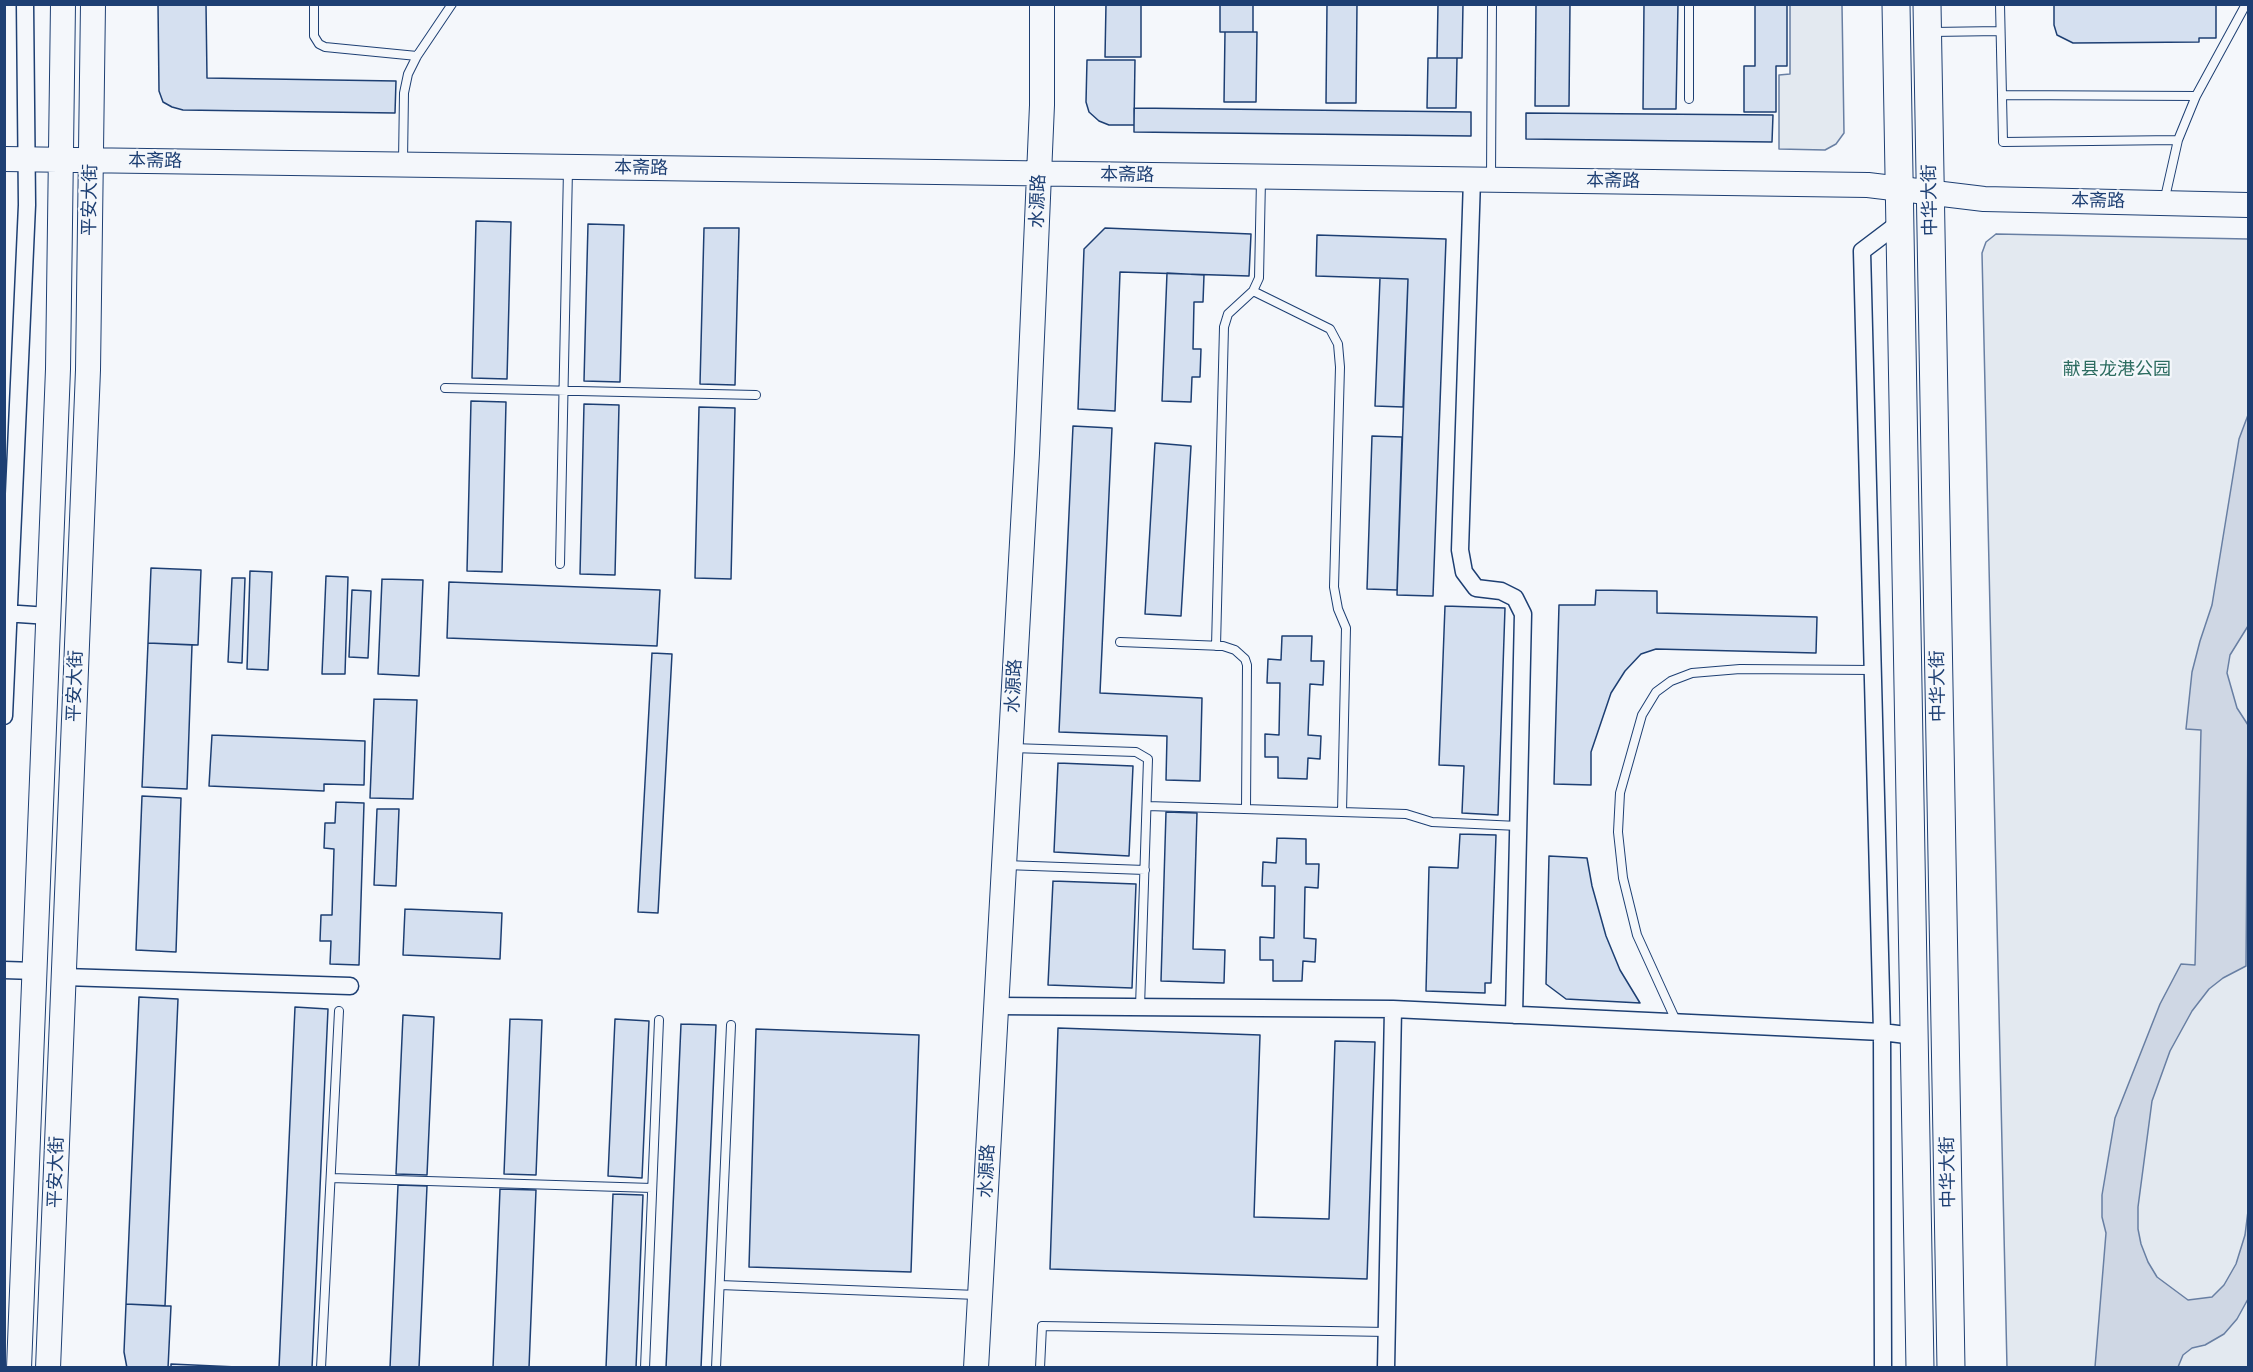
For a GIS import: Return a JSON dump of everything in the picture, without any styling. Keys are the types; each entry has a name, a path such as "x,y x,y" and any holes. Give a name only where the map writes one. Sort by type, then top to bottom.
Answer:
{"main road":[{"name":"中华大街","path":"1896,4 1920,1368"},
{"name":"中华大街","path":"1927,4 1951,1368"}],"street":[{"path":"4,716 27,205 15,159 25,4"},
{"name":"平安大街","path":"19,1368 58,369 63,4"},
{"name":"平安大街","path":"48,1368 88,370 93,4"},
{"name":"水源路","path":"976,1368 1028,442 1042,105 1042,4"},
{"name":"本斋路","path":"15,159 1868,185 1984,199 2248,205"},
{"path":"1482,179 1460,550 1464,572 1476,588 1501,591 1515,598 1523,614 1514,1015"},
{"path":"1883,1368 1882,1032 1862,251 1899,223"},
{"path":"7,613 49,616"},
{"path":"4,970 35,971"},
{"path":"64,977 350,986"},
{"path":"996,1006 1393,1009 1882,1032 1914,1036"},
{"path":"1386,1368 1393,1009"}],"lane":[{"path":"314,4 314,36 325,48 417,56"},
{"path":"403,165 404,93 408,74 417,56 452,4"},
{"path":"1482,179 1492,4"},
{"path":"1689,4 1689,99"},
{"path":"2000,4 2002,142 2178,140"},
{"path":"2164,203 2178,140 2196,96 2245,6"},
{"path":"1928,32 2000,31"},
{"path":"2002,95 2196,96"},
{"path":"560,564 568,167"},
{"path":"1216,646 1224,327 1228,314 1253,291 1260,268 1261,176"},
{"path":"1253,291 1330,329 1338,344 1340,367 1334,587 1338,609 1346,628 1342,812"},
{"path":"445,388 756,395"},
{"path":"1120,642 1216,646 1235,650 1245,658 1247,665 1246,809"},
{"path":"1677,1023 1637,934 1623,878 1618,832 1620,794 1642,715 1656,692 1671,681 1692,673 1740,669 1872,670"},
{"path":"1011,748 1136,752 1148,759 1140,1007"},
{"path":"1147,806 1406,814 1432,822 1518,826"},
{"path":"1004,865 1145,870"},
{"path":"321,1368 339,1011"},
{"path":"645,1368 659,1020"},
{"path":"716,1368 731,1025"},
{"path":"331,1179 652,1188"},
{"path":"720,1285 980,1295"},
{"path":"1040,1368 1042,1326 1387,1332"}],"green space":[{"path":"1790,5 1842,5 1844,133 1836,144 1825,150 1779,149 1779,75 1790,74"},
{"name":"献县龙港公园","path":"1996,234 2248,239 2248,1367 2007,1367 1982,253 1986,242"}],"shaded area":[{"path":"2248,415 2248,626 2230,655 2227,673 2237,708 2248,725 2246,966 2223,978 2209,989 2192,1011 2170,1051 2152,1101 2138,1207 2138,1229 2148,1262 2157,1277 2188,1300 2212,1297 2224,1285 2236,1264 2245,1235 2248,1211 2248,1299 2237,1319 2224,1334 2205,1345 2192,1348 2183,1355 2178,1367 2095,1367 2106,1233 2102,1217 2102,1195 2115,1118 2160,1004 2181,964 2195,965 2201,730 2186,729 2192,672 2212,605 2239,439"}],"building":[{"path":"158,4 206,4 207,78 396,81 395,113 183,110 172,107 163,102 159,91"},
{"path":"1106,4 1141,4 1141,57 1105,57"},
{"path":"1220,4 1253,4 1253,32 1220,32"},
{"path":"1327,4 1357,4 1356,103 1326,103"},
{"path":"1438,4 1463,4 1462,58 1437,58"},
{"path":"1536,4 1570,4 1569,106 1535,106"},
{"path":"1644,4 1678,4 1676,109 1643,109"},
{"path":"1755,4 1787,4 1787,66 1776,66 1776,112 1744,112 1744,66 1755,66"},
{"path":"2054,4 2216,4 2216,38 2199,38 2199,42 2073,43 2057,35 2054,25"},
{"path":"1225,32 1257,32 1256,102 1224,102"},
{"path":"1428,58 1457,58 1456,108 1427,108"},
{"path":"1087,60 1135,60 1134,125 1109,125 1099,121 1089,112 1086,102"},
{"path":"1134,108 1471,112 1471,136 1134,132"},
{"path":"1526,113 1773,115 1772,142 1526,139"},
{"path":"476,221 511,222 507,379 472,378"},
{"path":"588,224 624,225 620,382 584,381"},
{"path":"704,228 739,228 735,385 700,384"},
{"path":"1105,228 1251,234 1249,276 1120,272 1115,411 1078,409 1084,249"},
{"path":"1317,235 1446,239 1433,596 1397,595 1408,279 1316,276"},
{"path":"1167,273 1204,275 1203,302 1194,302 1193,349 1201,349 1200,377 1192,377 1191,402 1162,401"},
{"path":"1380,278 1408,279 1403,407 1375,406"},
{"path":"471,401 506,402 502,572 467,571"},
{"path":"584,404 619,405 615,575 580,574"},
{"path":"699,407 735,408 731,579 695,578"},
{"path":"1073,426 1112,428 1100,693 1202,698 1200,781 1166,780 1167,736 1059,732"},
{"path":"1372,436 1402,437 1397,590 1367,589"},
{"path":"1155,443 1191,446 1181,616 1145,614"},
{"path":"151,568 201,570 198,645 148,643"},
{"path":"250,571 272,572 268,670 247,669"},
{"path":"326,576 348,577 345,674 322,674"},
{"path":"232,578 245,578 242,663 228,662"},
{"path":"382,579 423,580 419,676 378,674"},
{"path":"449,582 660,590 657,646 447,638"},
{"path":"352,590 371,591 368,658 349,657"},
{"path":"1596,590 1657,591 1657,613 1817,617 1816,653 1656,649 1641,654 1625,671 1611,693 1591,752 1591,785 1554,784 1559,605 1595,605"},
{"path":"1445,606 1505,608 1498,815 1462,813 1464,766 1439,765"},
{"path":"1282,636 1312,636 1311,661 1324,661 1323,685 1310,684 1308,735 1321,736 1320,759 1308,758 1307,779 1278,778 1278,757 1265,757 1265,734 1279,735 1280,683 1267,683 1268,659 1281,660"},
{"path":"148,643 192,645 187,789 142,787"},
{"path":"652,653 672,654 658,913 638,912"},
{"path":"374,699 417,700 413,799 370,798"},
{"path":"212,735 365,741 364,785 324,784 324,791 209,786"},
{"path":"1058,763 1133,766 1129,856 1054,852"},
{"path":"142,796 181,798 176,952 136,950"},
{"path":"336,802 364,803 359,965 330,964 331,941 320,941 321,915 332,915 334,849 324,848 325,823 335,823"},
{"path":"377,809 399,809 396,886 374,885"},
{"path":"1166,812 1197,813 1193,949 1225,950 1224,983 1161,981"},
{"path":"1460,834 1496,835 1491,983 1485,983 1485,993 1426,991 1429,867 1458,868"},
{"path":"1277,838 1306,839 1306,864 1319,864 1318,888 1305,887 1304,938 1316,939 1315,962 1303,961 1302,981 1273,981 1273,960 1260,960 1260,937 1274,938 1275,886 1262,886 1263,862 1276,863"},
{"path":"1549,856 1587,858 1606,936 1620,970 1640,1003 1566,999 1546,984"},
{"path":"1053,881 1136,884 1132,988 1048,985"},
{"path":"405,909 502,913 500,959 403,955"},
{"path":"139,997 178,999 165,1306 126,1304"},
{"path":"295,1007 328,1009 312,1368 279,1368"},
{"path":"403,1015 434,1017 427,1175 396,1174"},
{"path":"510,1019 542,1020 536,1175 504,1174"},
{"path":"615,1019 649,1021 642,1178 608,1176"},
{"path":"681,1024 716,1025 701,1368 666,1368"},
{"path":"1058,1028 1260,1035 1254,1217 1329,1219 1335,1041 1375,1042 1367,1279 1050,1269"},
{"path":"756,1029 919,1035 911,1272 749,1267"},
{"path":"398,1185 427,1186 419,1368 390,1368"},
{"path":"500,1189 536,1190 529,1368 493,1368"},
{"path":"613,1194 643,1195 636,1368 606,1368"},
{"path":"126,1304 171,1306 168,1368 127,1368 124,1352"},
{"path":"171,1364 259,1368 171,1368"}]}
